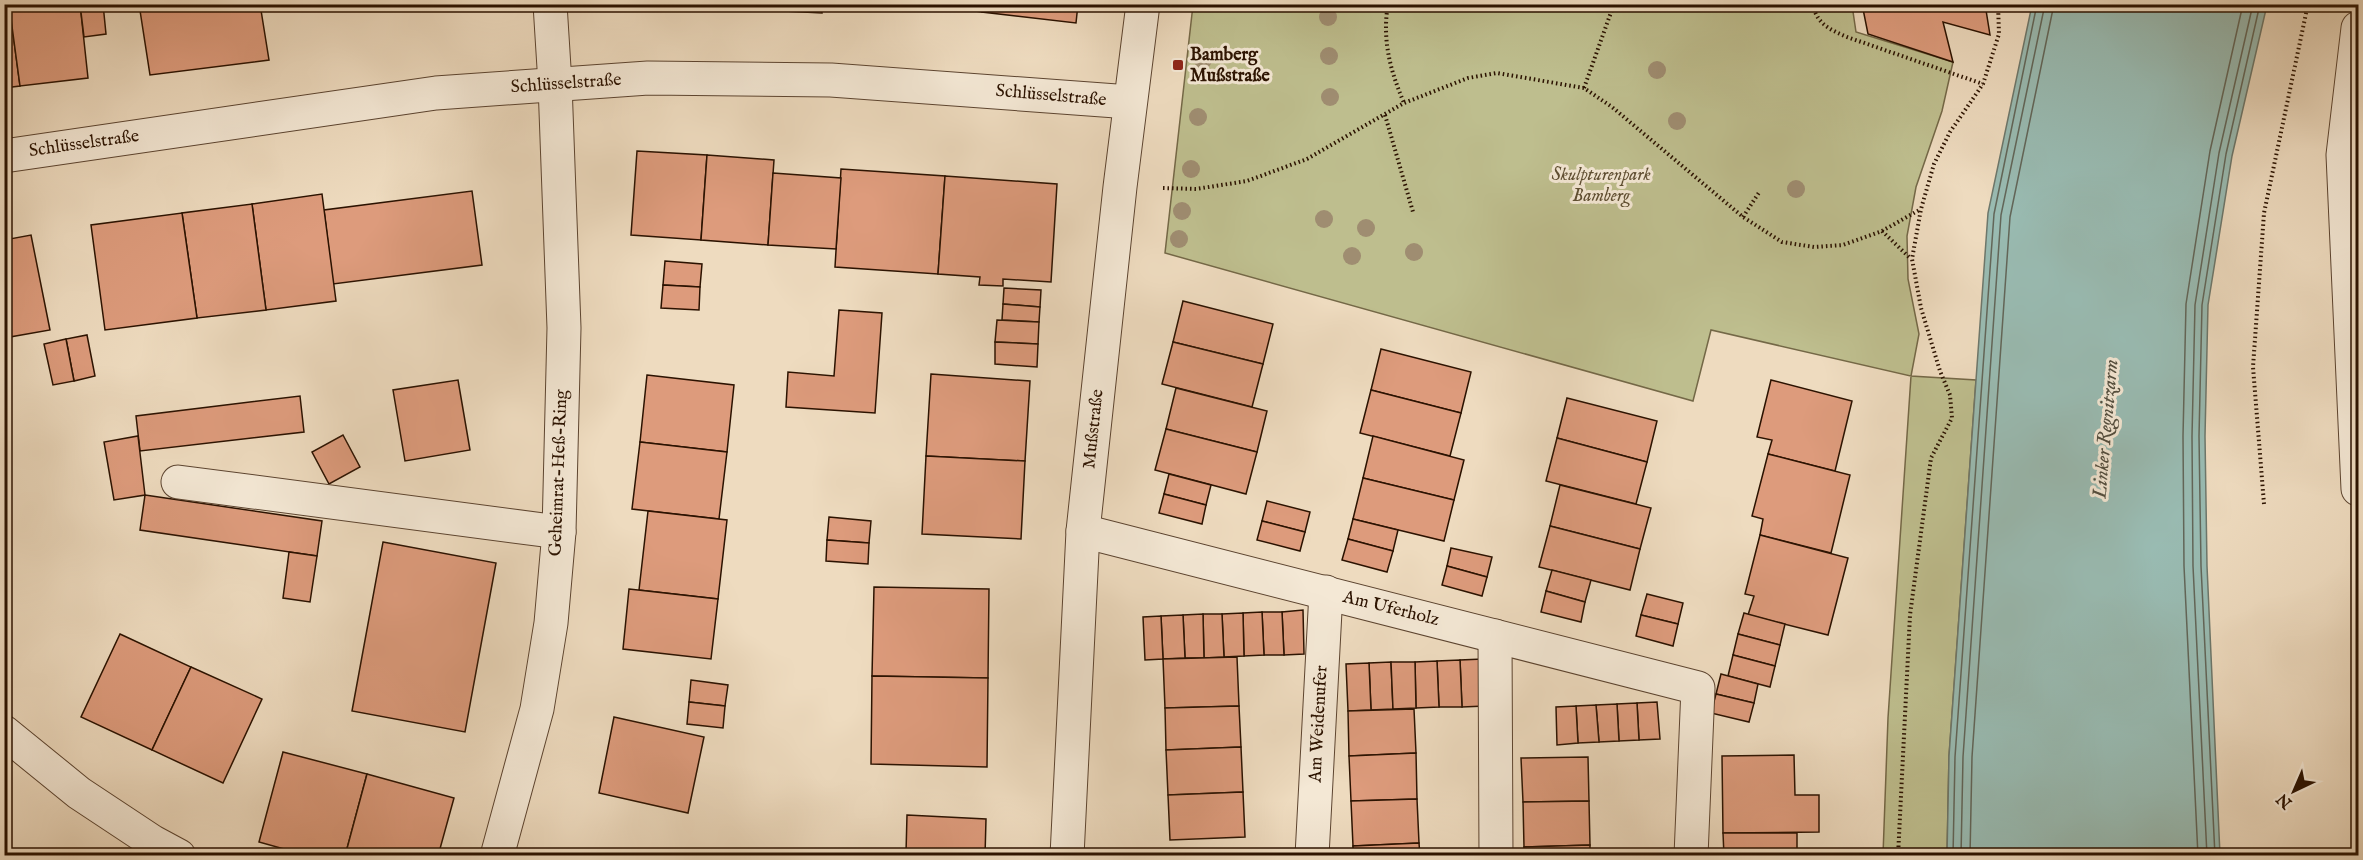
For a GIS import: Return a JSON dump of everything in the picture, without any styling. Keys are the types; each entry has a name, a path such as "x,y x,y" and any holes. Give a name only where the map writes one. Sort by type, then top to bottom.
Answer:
{"street":[{"name":"Geheimrat-Heß-Ring","path":"497,855 537,709 551,623 558,532 564,328 550,4"},
{"name":"Mußstraße","path":"1066,855 1083,531 1120,187 1143,4"},
{"path":"2358,28 2343,156 2358,489"},
{"name":"Schlüsselstraße","path":"4,156 436,93 648,78 831,80 1130,102"},
{"path":"178,482 558,532"},
{"name":"Am Uferholz","path":"1083,531 1698,688 1691,855"},
{"name":"Am Weidenufer","path":"1312,855 1326,592"},
{"path":"1495,636 1496,855"},
{"path":"4,732 80,793 153,842 179,855"}],"path":[{"path":"1388,4 1385,22 1387,51 1393,78 1404,103"},
{"path":"1584,88 1614,4"},
{"path":"1813,4 1815,16 1828,28 1847,37 1983,84"},
{"path":"1898,855 1912,604 1931,458 1952,418 1950,395 1940,371 1921,308 1912,259 1921,209 1934,164 1950,132 1983,84 1999,34 1998,4"},
{"path":"2264,504 2253,367 2264,213 2308,4"},
{"path":"1120,187 1196,189 1247,181 1307,159 1404,103 1468,78 1497,73 1584,88 1612,107 1743,217 1782,242 1814,247 1843,245 1882,231 1921,209"},
{"path":"1385,115 1413,212"},
{"path":"1743,217 1760,191"},
{"path":"1882,231 1912,259"}],"green space":[{"name":"Skulpturenpark Bamberg","path":"1193,5 1852,5 1856,32 1953,62 1942,111 1916,187 1907,236 1908,279 1919,334 1911,376 1711,330 1693,401 1165,253"},
{"path":"1911,376 1976,380 1949,756 1947,855 1883,855 1888,718"}],"water":[{"name":"Linker Regnitzarm","path":"2032,5 2267,5 2232,156 2208,305 2205,436 2207,566 2220,855 1947,855 1949,756 1988,213"}],"building":[{"path":"4,4 9,4 20,86 4,88"},
{"path":"9,4 80,4 88,78 20,86"},
{"path":"80,4 103,4 106,34 84,37"},
{"path":"139,4 260,4 269,60 150,75"},
{"path":"624,4 747,4 746,11"},
{"path":"764,4 822,4 822,13 764,10"},
{"path":"919,4 983,4 982,12"},
{"path":"983,4 1078,4 1076,23 982,12"},
{"path":"1862,4 1985,4 1990,35 1943,22 1953,62 1868,34"},
{"path":"637,151 707,155 701,240 631,235"},
{"path":"707,155 774,160 768,245 701,240"},
{"path":"841,169 945,176 938,274 835,267"},
{"path":"773,173 841,178 836,249 768,245"},
{"path":"945,176 1057,184 1051,282 1003,279 1003,286 979,285 980,277 938,274"},
{"path":"472,191 482,265 333,284 324,210"},
{"path":"322,194 336,301 266,310 252,204"},
{"path":"252,204 266,310 197,318 182,213"},
{"path":"182,213 197,318 105,330 91,225"},
{"path":"31,235 50,330 4,338 4,240"},
{"path":"665,261 702,264 700,287 663,285"},
{"path":"663,285 700,287 699,310 661,308"},
{"path":"1004,288 1041,290 1040,307 1003,304"},
{"path":"1183,301 1273,324 1263,364 1173,342"},
{"path":"1003,304 1040,307 1039,322 1002,320"},
{"path":"839,310 882,313 875,413 786,407 788,372 834,376"},
{"path":"997,320 1039,322 1038,344 995,342"},
{"path":"87,335 95,376 74,381 66,339"},
{"path":"66,339 74,381 53,385 44,344"},
{"path":"995,342 1038,344 1037,367 995,364"},
{"path":"1173,342 1263,364 1252,407 1162,384"},
{"path":"1381,349 1471,372 1461,413 1371,390"},
{"path":"931,374 1030,381 1025,461 926,456"},
{"path":"647,375 734,385 727,452 640,442"},
{"path":"458,380 470,450 405,461 393,390"},
{"path":"1771,380 1852,401 1835,471 1768,454 1772,440 1757,437"},
{"path":"1176,388 1267,411 1257,452 1166,429"},
{"path":"1371,390 1461,413 1450,456 1360,433"},
{"path":"300,396 304,432 140,451 136,416"},
{"path":"1567,398 1657,421 1647,462 1557,438"},
{"path":"1166,429 1257,452 1246,494 1155,470"},
{"path":"343,435 360,467 329,484 312,452"},
{"path":"138,436 145,495 114,500 104,442"},
{"path":"1373,436 1464,460 1454,500 1363,478"},
{"path":"1557,438 1647,462 1636,504 1546,481"},
{"path":"640,442 727,452 719,519 632,509"},
{"path":"1768,454 1850,475 1831,553 1760,535 1763,519 1752,516"},
{"path":"926,456 1025,461 1021,539 922,534"},
{"path":"1169,474 1211,485 1206,505 1164,494"},
{"path":"1363,478 1454,500 1444,541 1353,519"},
{"path":"1560,485 1651,508 1640,549 1550,526"},
{"path":"1164,494 1206,505 1202,524 1159,513"},
{"path":"145,495 322,521 317,556 140,530"},
{"path":"1267,501 1310,512 1305,532 1262,521"},
{"path":"648,511 727,520 718,599 639,590"},
{"path":"829,517 871,521 869,543 827,540"},
{"path":"1353,519 1398,530 1393,551 1348,539"},
{"path":"1262,521 1305,532 1300,551 1257,540"},
{"path":"1550,526 1640,549 1630,590 1539,567"},
{"path":"1760,535 1848,558 1828,635 1748,615 1754,596 1745,594"},
{"path":"1348,539 1393,551 1387,572 1342,560"},
{"path":"827,540 869,543 868,564 826,561"},
{"path":"383,542 496,563 465,732 352,711"},
{"path":"1451,548 1492,557 1487,577 1447,566"},
{"path":"289,552 317,556 310,602 283,598"},
{"path":"1447,566 1487,577 1482,596 1442,585"},
{"path":"1552,570 1591,580 1585,602 1546,591"},
{"path":"874,587 989,589 988,678 872,676"},
{"path":"629,589 718,599 711,659 623,649"},
{"path":"1546,591 1585,602 1581,622 1541,612"},
{"path":"1647,594 1683,603 1678,624 1641,615"},
{"path":"1303,610 1304,654 1284,655 1282,612"},
{"path":"1262,612 1282,612 1284,655 1264,655"},
{"path":"1262,612 1264,655 1244,656 1243,613"},
{"path":"1243,613 1244,656 1224,657 1222,614"},
{"path":"1744,613 1785,624 1780,645 1738,634"},
{"path":"1203,614 1222,614 1224,657 1204,658"},
{"path":"1203,614 1204,658 1185,658 1183,615"},
{"path":"1183,615 1185,658 1163,659 1161,616"},
{"path":"1641,615 1678,624 1673,646 1636,636"},
{"path":"1161,616 1163,659 1145,660 1143,617"},
{"path":"120,634 191,667 152,750 81,717"},
{"path":"1738,634 1780,645 1775,666 1733,655"},
{"path":"1733,655 1775,666 1770,687 1728,676"},
{"path":"1237,657 1239,706 1165,708 1163,659"},
{"path":"1483,659 1485,706 1462,707 1460,660"},
{"path":"1460,660 1462,707 1439,707 1437,661"},
{"path":"1437,661 1439,707 1416,708 1415,662"},
{"path":"1391,662 1393,709 1371,710 1369,663"},
{"path":"1391,662 1415,662 1416,708 1393,709"},
{"path":"1369,663 1371,710 1348,711 1346,664"},
{"path":"191,667 262,699 223,783 152,750"},
{"path":"1721,674 1758,684 1754,703 1716,694"},
{"path":"872,676 988,678 987,767 871,764"},
{"path":"691,680 728,685 725,706 689,702"},
{"path":"1716,694 1754,703 1749,722 1711,713"},
{"path":"689,702 725,706 723,728 687,724"},
{"path":"1657,702 1660,739 1639,740 1637,703"},
{"path":"1637,703 1639,740 1619,741 1617,704"},
{"path":"1617,704 1619,741 1599,742 1596,705"},
{"path":"1596,705 1599,742 1578,743 1576,706"},
{"path":"1239,706 1241,747 1166,750 1165,708"},
{"path":"1576,706 1578,743 1557,745 1556,707"},
{"path":"1414,709 1416,753 1349,756 1348,711"},
{"path":"614,717 704,737 688,813 599,793"},
{"path":"1241,747 1243,792 1168,795 1166,750"},
{"path":"283,752 367,774 345,856 309,856 259,842"},
{"path":"1416,753 1417,799 1351,801 1349,756"},
{"path":"1794,755 1795,795 1819,795 1819,832 1723,833 1722,756"},
{"path":"1588,757 1589,801 1523,802 1521,758"},
{"path":"367,774 454,798 438,856 345,856"},
{"path":"1243,792 1245,837 1170,840 1168,795"},
{"path":"1417,799 1419,843 1353,846 1351,801"},
{"path":"1589,801 1590,845 1524,847 1523,802"},
{"path":"907,815 986,819 985,856 906,853"},
{"path":"1723,833 1797,833 1797,856 1724,856"},
{"path":"1419,843 1420,856 1353,856 1353,846"},
{"path":"1590,845 1590,856 1524,856 1524,847"}],"place":[{"name":"Bamberg Mußstraße","path":"1178,65"}]}
